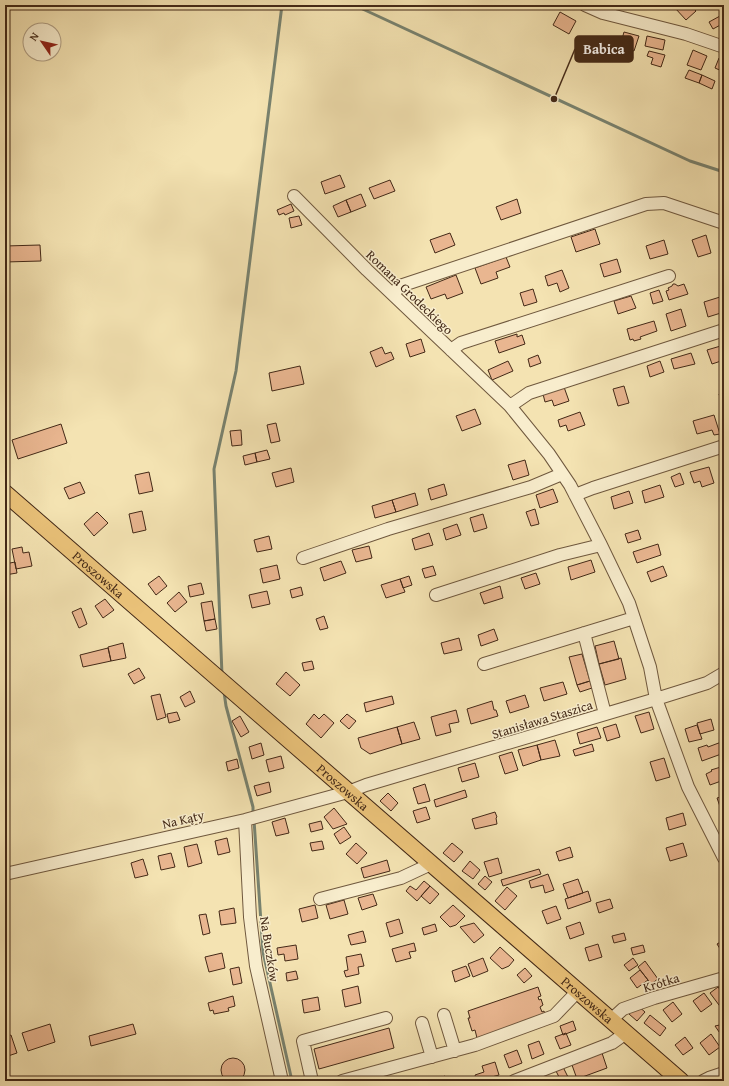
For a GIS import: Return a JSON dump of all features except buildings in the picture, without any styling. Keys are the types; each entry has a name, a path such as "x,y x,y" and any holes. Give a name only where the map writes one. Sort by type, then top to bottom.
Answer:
{"main road":[{"name":"Proszowska","path":"5,493 681,1081"}],"street":[{"path":"585,5 603,13 686,34 724,47"},
{"name":"Romana Grodeckiego","path":"294,196 367,270 510,406 549,454 570,485 629,603 650,667 656,699 688,786 724,858"},
{"path":"393,294 400,286 646,204 664,203 724,223"},
{"path":"451,350 461,343 668,276"},
{"path":"510,406 529,393 724,330"},
{"path":"575,495 724,446"},
{"path":"303,558 388,529 531,487 562,474"},
{"path":"436,595 560,556 601,545"},
{"path":"484,664 634,618"},
{"path":"584,633 605,714"},
{"name":"Stanisława Staszica","path":"366,785 656,699 707,683 724,673"},
{"name":"Na Kąty","path":"5,874 251,818 348,792 366,785"},
{"name":"Na Buczków","path":"251,818 250,917 256,966 282,1081"},
{"path":"320,899 401,878 431,864"},
{"name":"Krótka","path":"611,1020 624,1008 724,978"},
{"path":"342,1081 475,1045 554,1016 578,991"},
{"path":"444,1015 455,1050"},
{"path":"312,1081 303,1041 386,1018"},
{"path":"422,1022 432,1057"},
{"path":"514,1081 612,1042 626,1033"},
{"path":"703,1081 724,1073"}],"waterway":[{"path":"222,675 214,469 236,371 282,5"},
{"path":"354,5 690,161 724,172"},
{"path":"224,692 226,706 253,807 253,815"},
{"path":"254,820 263,952 292,1081"}],"place":[{"name":"Babica","path":"554,99"}]}
